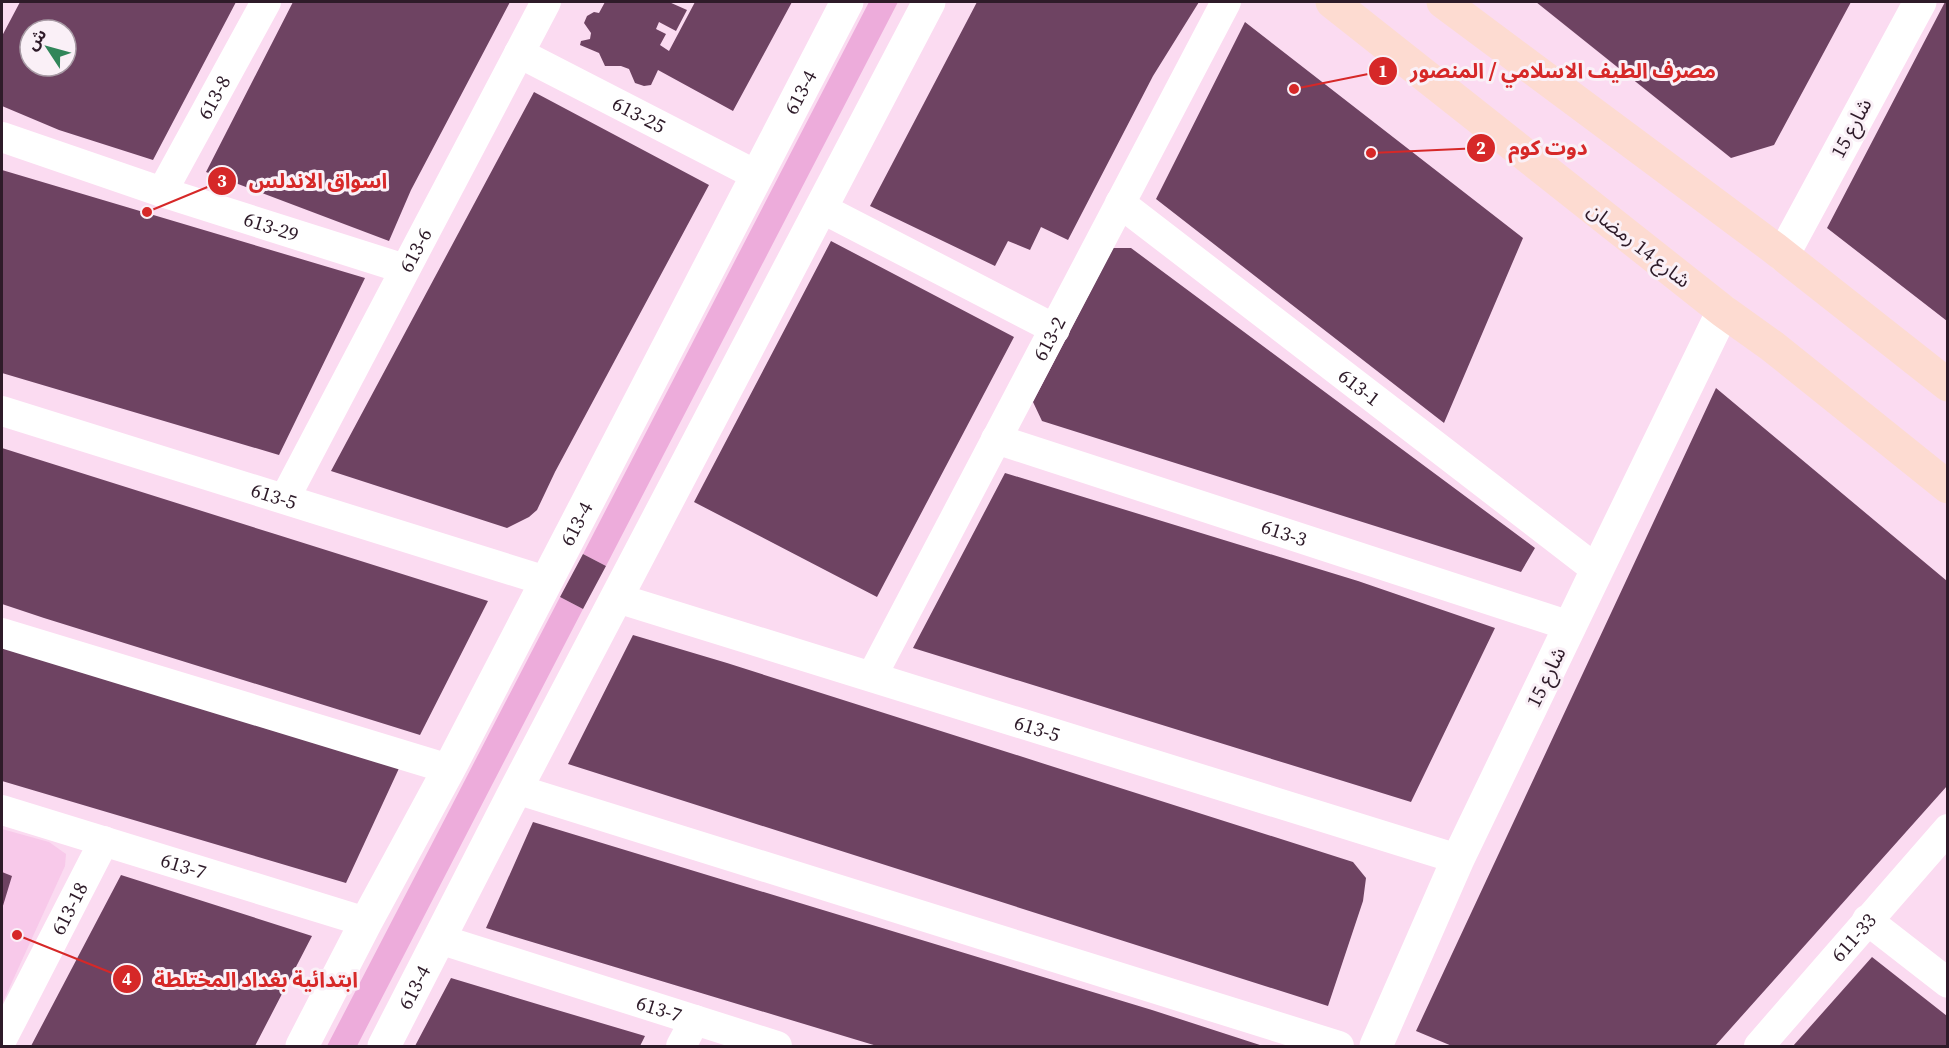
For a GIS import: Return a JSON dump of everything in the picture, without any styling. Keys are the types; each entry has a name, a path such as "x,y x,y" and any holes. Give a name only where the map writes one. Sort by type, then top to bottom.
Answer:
{"main road":[{"name":"شارع 14 رمضان","path":"1332,2 1723,312 1773,346 1947,487"},
{"path":"1443,2 1778,252 1947,385"}],"street":[{"name":"613-8","path":"162,192 266,2"},
{"name":"613-6","path":"285,498 546,2"},
{"name":"613-4","path":"302,1047 847,2"},
{"name":"613-4","path":"384,1047 516,789 929,2"},
{"name":"613-2","path":"872,676 1226,2"},
{"name":"شارع 15","path":"1778,252 1905,2"},
{"name":"شارع 15","path":"1778,252 1920,2"},
{"name":"613-25","path":"519,53 758,176"},
{"name":"613-29","path":"2,137 162,192 405,270"},
{"name":"613-1","path":"1120,203 1597,570"},
{"path":"821,208 1055,329"},
{"name":"شارع 15","path":"1376,1047 1458,859 1723,312"},
{"name":"613-5","path":"2,411 546,581"},
{"name":"613-3","path":"996,439 1570,626"},
{"name":"613-5","path":"616,598 1458,859"},
{"path":"2,633 448,769"},
{"path":"516,789 1339,1047"},
{"name":"613-7","path":"2,810 366,922"},
{"name":"611-33","path":"1759,1047 1947,829"},
{"name":"613-18","path":"2,1039 104,841"},
{"path":"1867,920 1947,983"},
{"name":"613-7","path":"439,939 777,1047"},
{"path":"681,1047 695,1020"}],"shaded area":[{"path":"869,2 898,2 606,566 583,554"},
{"path":"560,597 583,609 357,1046 327,1046"},
{"path":"2,829 49,842 66,854 65,866 2,1004"}],"building":[{"path":"20,2 236,2 153,160 59,130 2,106 2,36"},
{"path":"293,2 510,2 411,190 389,241 206,172"},
{"path":"605,2 669,2 687,10 676,31 659,22 656,29 666,34 660,45 669,51 695,2 792,2 733,111 658,70 651,85 644,86 635,83 629,69 621,66 605,66 599,53 580,45 581,41 590,39 591,33 584,23 587,16 594,12 599,13"},
{"path":"977,2 1199,2 1153,76 1068,240 1041,227 1030,250 1008,241 995,266 870,206"},
{"path":"1536,2 1851,2 1774,145 1731,158"},
{"path":"1947,2 1947,321 1827,228"},
{"path":"1245,22 1523,238 1444,423 1156,199"},
{"path":"534,92 709,185 555,472 537,510 529,517 507,528 331,471"},
{"path":"2,170 365,278 279,455 2,373"},
{"path":"831,241 1014,337 877,597 694,502"},
{"path":"1113,248 1131,248 1535,548 1521,572 1042,421 1033,402"},
{"path":"1716,388 1947,581 1947,786 1715,1046 1452,1046 1416,1031"},
{"path":"2,448 488,601 420,735 44,618 2,604"},
{"path":"1005,473 1358,581 1495,628 1411,802 913,648"},
{"path":"583,554 606,566 583,609 560,597"},
{"path":"633,635 1353,862 1366,878 1363,901 1328,1006 568,764"},
{"path":"2,647 401,764 346,883 2,781"},
{"path":"533,822 1152,1010 1263,1046 877,1046 486,928"},
{"path":"2,872 12,876 2,909"},
{"path":"121,875 312,936 255,1046 31,1046"},
{"path":"1872,957 1947,1016 1947,1046 1793,1046"},
{"path":"451,978 645,1036 640,1046 415,1046"}],"place":[{"name":"مصرف الطيف الاسلامي / المنصور","path":"1294,89"},
{"name":"دوت كوم","path":"1371,153"},
{"name":"اسواق الاندلس","path":"147,212"},
{"name":"ابتدائية بغداد المختلطة","path":"17,935"}]}
